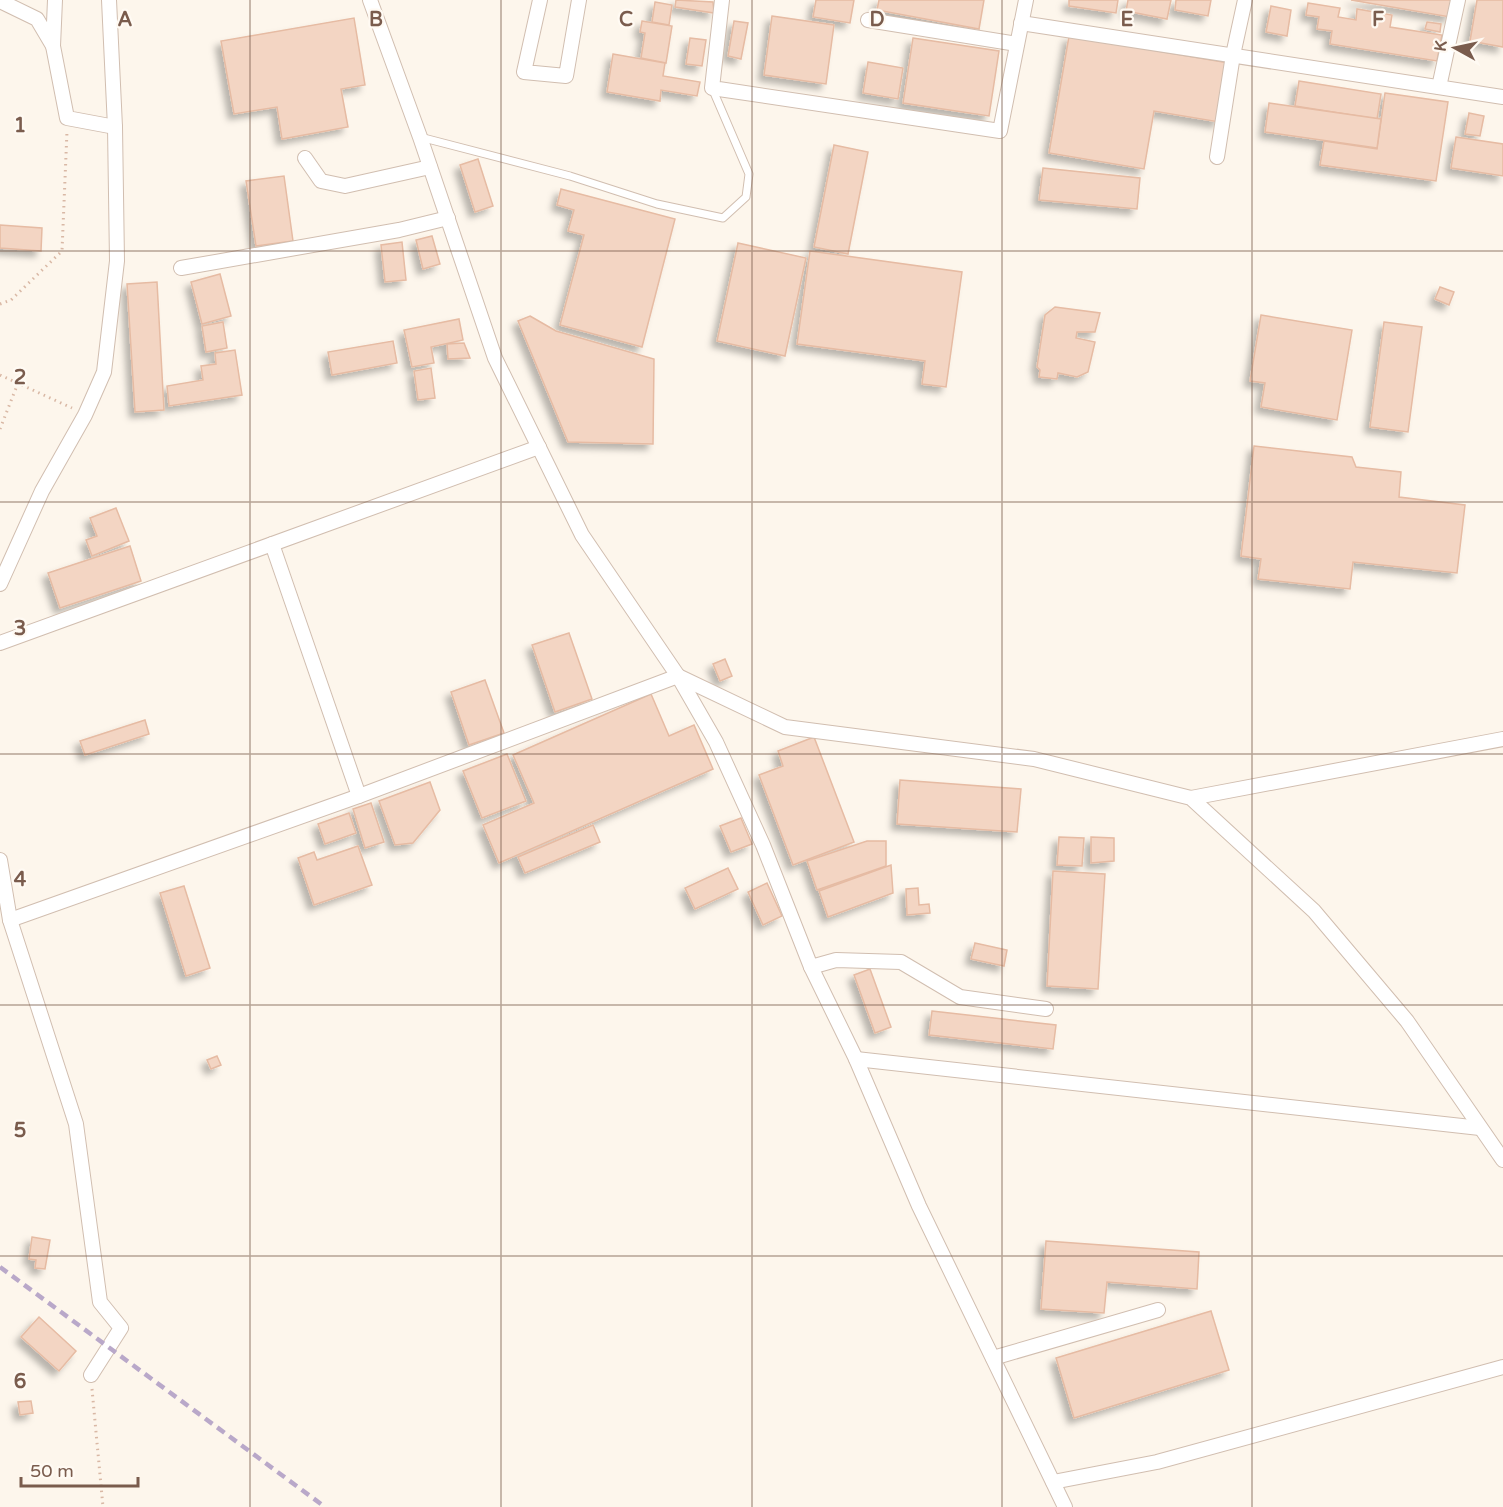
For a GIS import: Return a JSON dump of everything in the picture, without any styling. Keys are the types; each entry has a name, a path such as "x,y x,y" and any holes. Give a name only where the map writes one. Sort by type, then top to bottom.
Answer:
{"street":[{"path":"55,0 53,46 67,118 115,126"},
{"path":"0,584 42,491 85,415 104,372 117,261 115,126 109,0"},
{"path":"370,0 420,137 495,358 582,535 678,676 716,741 763,845 811,967 856,1059 919,1206 1064,1507"},
{"path":"540,0 524,72 566,76 579,0"},
{"path":"722,0 712,88 1000,131 1026,0"},
{"path":"1217,157 1233,55 1245,0"},
{"path":"1439,87 1458,0"},
{"path":"0,1 37,19 53,46"},
{"path":"868,20 1017,44"},
{"path":"1021,23 1503,97"},
{"path":"305,158 321,182 345,186 430,167"},
{"path":"181,268 399,230 448,218"},
{"path":"0,643 539,447"},
{"path":"272,544 359,796"},
{"path":"10,920 359,796 678,676 785,728 1034,759 1191,798 1503,739"},
{"path":"1191,798 1314,911 1407,1021 1503,1160"},
{"path":"0,860 10,920 76,1124 100,1302 121,1328 91,1375"},
{"path":"811,967 836,960 901,962 960,997 1046,1009"},
{"path":"856,1059 1480,1128"},
{"path":"993,1359 1158,1310"},
{"path":"1053,1482 1157,1462 1503,1367"}],"lane":[{"path":"420,137 570,176 657,204 723,218 746,197 749,174 712,88"}],"path":[{"path":"0,304 11,300 62,251 67,118"},
{"path":"0,375 85,415"},
{"path":"0,429 18,383"},
{"path":"91,1375 103,1507"}],"building":[{"path":"676,0 713,2 714,13 675,7"},
{"path":"816,0 854,0 850,23 813,17"},
{"path":"879,0 984,0 979,29 877,10"},
{"path":"1069,0 1118,0 1116,13 1069,6"},
{"path":"1128,0 1171,0 1167,19 1126,11"},
{"path":"1176,0 1211,0 1208,16 1175,10"},
{"path":"1351,0 1453,0 1450,17"},
{"path":"1477,0 1503,0 1503,47 1470,41"},
{"path":"655,2 672,5 669,25 652,22"},
{"path":"1308,3 1340,8 1338,17 1356,20 1357,9 1392,15 1390,27 1442,35 1437,61 1330,44 1332,31 1317,29 1319,17 1306,15"},
{"path":"1271,6 1291,10 1287,36 1266,32"},
{"path":"772,16 834,25 826,84 764,75"},
{"path":"354,18 365,85 341,89 348,127 282,139 277,107 234,114 221,41"},
{"path":"642,21 672,26 666,63 641,58 645,33 640,32"},
{"path":"734,21 748,23 741,59 728,56"},
{"path":"1427,22 1441,24 1440,32 1425,29"},
{"path":"1069,36 1229,63 1219,122 1154,111 1144,169 1049,153"},
{"path":"690,38 706,40 702,66 686,64"},
{"path":"913,38 999,51 989,116 903,103"},
{"path":"613,54 665,63 663,76 700,82 697,96 661,90 660,101 607,92"},
{"path":"868,62 903,68 898,99 863,93"},
{"path":"1299,81 1381,94 1377,119 1295,106"},
{"path":"1385,93 1448,102 1436,181 1320,165 1324,141 1377,149"},
{"path":"1269,103 1381,119 1377,148 1265,132"},
{"path":"1469,113 1484,116 1480,136 1465,134"},
{"path":"1456,137 1503,144 1503,176 1451,168"},
{"path":"834,145 868,152 848,254 814,247"},
{"path":"478,159 493,206 475,212 460,165"},
{"path":"1043,168 1140,178 1137,209 1039,200"},
{"path":"284,176 293,241 256,246 246,181"},
{"path":"561,189 675,219 642,347 560,325 584,235 568,231 574,210 557,205"},
{"path":"0,225 42,228 41,251 0,248"},
{"path":"432,236 440,264 423,269 416,240"},
{"path":"402,242 406,280 385,282 381,245"},
{"path":"738,243 806,258 785,356 717,341"},
{"path":"810,251 962,272 946,387 922,384 925,361 797,344"},
{"path":"220,274 231,316 202,324 191,282"},
{"path":"157,282 164,410 135,412 127,284"},
{"path":"1440,287 1454,292 1449,305 1435,299"},
{"path":"1055,307 1100,313 1095,332 1077,332 1076,338 1095,342 1088,372 1077,377 1058,373 1057,379 1039,377 1040,370 1037,367 1045,315"},
{"path":"1261,315 1352,330 1337,420 1261,407 1265,383 1250,381"},
{"path":"530,316 556,331 654,359 653,444 568,442 518,321"},
{"path":"459,319 463,340 431,347 434,363 412,367 404,330"},
{"path":"223,322 227,348 206,352 202,326"},
{"path":"1384,322 1422,327 1408,432 1370,427"},
{"path":"393,341 397,363 332,375 328,352"},
{"path":"464,343 470,358 448,359 447,344"},
{"path":"235,350 242,395 169,406 167,386 203,380 201,366 216,364 215,353"},
{"path":"431,368 435,398 418,400 414,371"},
{"path":"1254,446 1352,457 1356,467 1401,472 1399,497 1465,505 1457,573 1353,562 1350,589 1258,579 1261,559 1241,556"},
{"path":"116,508 129,541 92,556 86,540 97,536 90,518"},
{"path":"130,546 141,581 60,608 48,573"},
{"path":"569,633 592,699 555,712 532,645"},
{"path":"725,659 732,676 720,681 713,664"},
{"path":"485,680 504,733 469,745 451,692"},
{"path":"651,694 669,736 694,725 713,769 499,863 483,825 534,803 513,755"},
{"path":"145,720 149,734 85,755 80,741"},
{"path":"814,737 854,842 793,865 759,775 783,766 778,751"},
{"path":"507,754 526,801 482,818 463,771"},
{"path":"900,780 1021,789 1017,832 897,824"},
{"path":"430,782 440,810 413,843 395,845 379,801"},
{"path":"371,803 384,842 365,848 353,809"},
{"path":"349,813 356,833 325,844 318,824"},
{"path":"741,818 752,844 731,852 720,826"},
{"path":"593,825 600,842 525,873 518,857"},
{"path":"1059,837 1084,838 1082,866 1057,865"},
{"path":"1091,837 1114,838 1114,861 1091,863"},
{"path":"867,841 886,841 886,866 817,890 807,861"},
{"path":"358,846 372,885 314,905 298,858 314,852 317,860"},
{"path":"891,865 893,893 828,917 819,891"},
{"path":"728,868 738,889 695,909 685,888"},
{"path":"1053,871 1105,874 1098,989 1047,986"},
{"path":"767,883 782,916 763,925 748,892"},
{"path":"184,886 210,968 186,976 160,893"},
{"path":"918,888 919,905 929,904 930,913 907,915 906,889"},
{"path":"975,943 1007,950 1004,966 971,959"},
{"path":"870,969 891,1027 875,1033 854,975"},
{"path":"932,1011 1056,1025 1053,1049 929,1035"},
{"path":"217,1056 221,1065 211,1069 207,1060"},
{"path":"32,1237 50,1240 45,1269 35,1268 36,1260 29,1259"},
{"path":"1046,1241 1199,1252 1197,1289 1107,1282 1104,1313 1041,1309"},
{"path":"1211,1311 1229,1370 1074,1418 1056,1358"},
{"path":"39,1317 76,1351 59,1371 21,1337"},
{"path":"31,1401 33,1413 20,1415 18,1402"}],"railway":[{"path":"0,1267 325,1507"}]}
